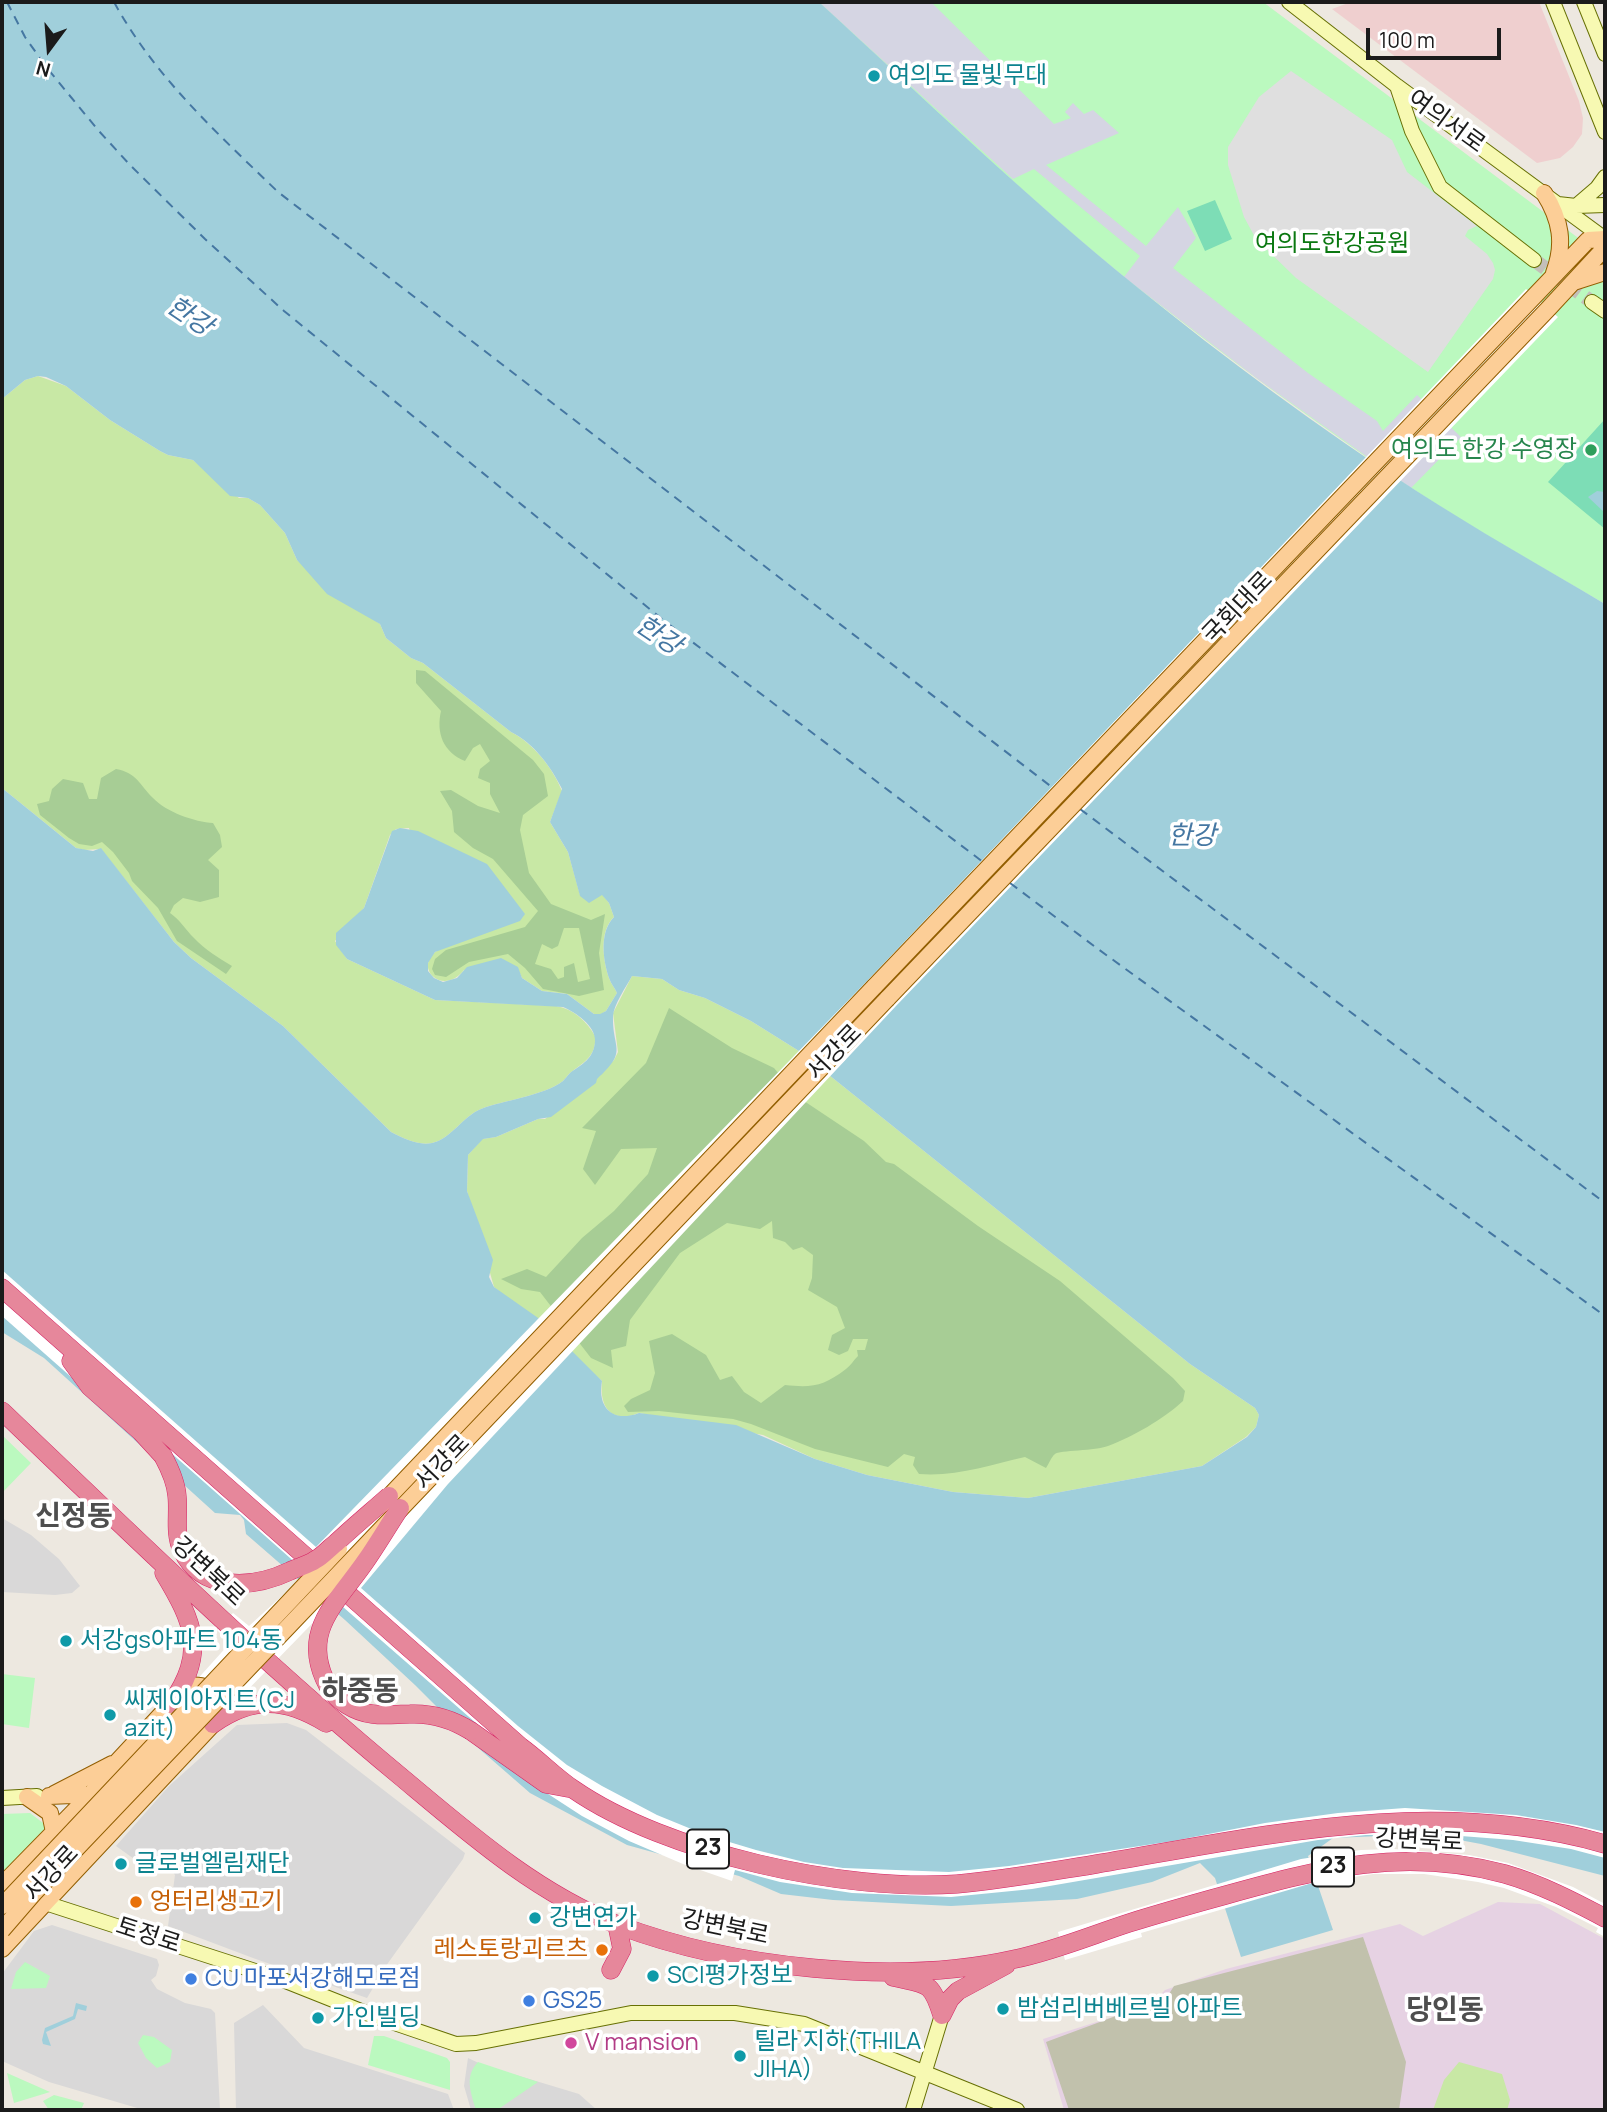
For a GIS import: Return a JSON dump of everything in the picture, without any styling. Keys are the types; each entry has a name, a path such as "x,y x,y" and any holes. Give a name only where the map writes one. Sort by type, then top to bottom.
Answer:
{"highway":[{"name":"강변북로","path":"2,1288 482,1713 573,1789 656,1832 801,1873 909,1885 956,1884 1015,1877 1283,1832 1357,1823 1472,1821 1535,1829 1605,1844"},
{"path":"51,1333 90,1388 141,1432 163,1456 172,1474 177,1495 177,1536 181,1549 189,1561 211,1579 225,1583 253,1584 280,1577 315,1560 394,1502"},
{"name":"강변북로","path":"2,1411 153,1555 355,1740 496,1855 555,1894 617,1925 702,1951 778,1964 862,1970 955,1968 1016,1959 1139,1920 1294,1876 1357,1863 1446,1864 1505,1875 1570,1899 1605,1918"},
{"path":"394,1502 365,1562 329,1608 322,1623 318,1636 318,1657 324,1679 331,1691 342,1702 372,1714 427,1714 456,1721 546,1784 573,1789"},
{"path":"153,1555 180,1600 193,1636 191,1667 183,1687 171,1704"},
{"path":"213,1724 250,1704 271,1703 306,1711 355,1740"},
{"path":"611,1970 622,1949 617,1925"},
{"path":"942,2015 950,1999 958,1991 1016,1959"},
{"path":"862,1970 929,1986 935,1993 942,2015"}],"main road":[{"name":"여의서로","path":"1289,2 1397,86 1605,239"},
{"path":"1553,2 1605,132"},
{"path":"1584,2 1605,54"},
{"path":"1397,86 1412,131 1440,187 1534,260"},
{"path":"1576,206 1597,188 1605,177"},
{"path":"1544,193 1556,213 1561,234 1560,256 1553,278"},
{"path":"1557,204 1605,205"},
{"name":"국회대로","path":"874,987 1588,240 1605,239 1602,251 1549,308 887,999"},
{"path":"1572,283 1605,272"},
{"path":"1592,302 1605,311"},
{"name":"서강로","path":"2,1930 394,1502 874,987"},
{"name":"서강로","path":"2,1906 887,999"},
{"path":"2,1949 213,1724 220,1711 218,1699 204,1685 183,1687"},
{"path":"2,1887 91,1794 171,1704"},
{"path":"49,1796 117,1762"},
{"path":"2,1798 91,1794 132,1788 163,1776"},
{"path":"27,1797 50,1813 54,1832"},
{"name":"토정로","path":"2,1887 283,1980 371,2015 456,2044 476,2043 631,2012 735,2013 804,2024 1017,2110"},
{"path":"913,2110 942,2015"}],"shaded area":[{"path":"819,2 931,2 1054,124 1071,118 1065,112 1073,103 1084,114 1093,110 1119,133 1046,165 1146,246 1178,207 1196,238 1173,268 1308,373 1377,421 1383,431 1417,395 1461,437 1411,488 1259,380 1124,277 1140,256 1034,169 1013,179"},
{"path":"1351,2 1539,2 1579,101 1583,118 1582,134 1573,147 1560,158 1537,163 1332,9"},
{"path":"1291,71 1392,140 1407,172 1477,226 1468,230 1465,236 1487,254 1493,263 1493,279 1428,372 1296,278 1256,239 1244,217 1228,165 1228,147 1259,97"},
{"path":"2,1518 31,1535 59,1559 80,1586 72,1593 55,1595 2,1592"},
{"path":"287,1723 306,1730 465,1853 388,1963 367,1998 168,1926 175,1875 170,1868 137,1861 116,1846 169,1786 237,1725"},
{"path":"1498,1902 1540,1904 1605,1939 1605,2110 1064,2110 1043,2039 1150,2005 1165,1990 1226,1969 1400,1924 1423,1936"},
{"path":"52,1925 157,1959 159,1965 156,1976 151,1980 157,1989 185,2003 211,2009 215,2013 220,2110 144,2110 49,2082 2,2061 2,1974 34,1931"},
{"path":"1363,1937 1406,2062 1399,2110 1069,2110 1046,2042 1167,1997 1174,1986"},
{"path":"263,2005 304,2048 448,2094 454,2110 236,2110 234,2023"},
{"path":"468,2058 579,2094 597,2110 471,2110 464,2086"}],"green space":[{"name":"여의도한강공원","path":"819,2 1263,2 1605,258 1605,604 1410,487 1204,339 1055,218"},
{"path":"1215,200 1232,239 1205,251 1187,211"},
{"path":"38,376 66,386 110,420 160,451 193,460 239,498 248,498 260,505 285,533 297,560 380,624 386,638 527,743 548,765 562,791 550,822 568,852 580,895 602,894 614,917 606,930 604,954 610,980 617,993 606,1011 594,1014 567,994 542,991 522,978 517,967 464,970 455,978 446,981 432,976 428,962 433,954 442,948 409,828 396,829 390,835 364,908 335,941 347,959 435,1000 556,1006 574,1013 592,1031 595,1043 588,1058 563,1081 534,1094 481,1109 439,1141 427,1144 416,1142 391,1132 283,1026 191,958 174,942 101,849 76,848 2,788 2,399 25,380"},
{"name":"여의도 한강 수영장","path":"1605,419 1605,529 1548,482"},
{"path":"416,670 425,671 533,760 544,774 548,796 523,815 520,830 529,873 551,904 591,920 605,914 599,953 604,990 579,996 543,989 525,968 508,954 469,962 446,977 435,975 432,969 435,959 446,950 525,927 538,911 493,859 473,848 454,832 452,811 440,791 451,790 478,806 500,813 490,794 490,783 478,778 480,769 490,761 480,744 473,748 465,761 446,747 440,727 441,711 416,683","holes":["564,928 579,928 590,979 578,982 574,963 564,967 564,977 558,979 551,969 535,964 542,944 552,949 558,946"]},
{"path":"116,769 133,776 165,808 198,821 213,823 220,835 222,847 208,860 219,870 219,897 200,902 183,898 174,905 170,913 212,954 232,966 226,974 177,941 158,908 132,881 113,852 102,842 92,846 79,844 40,815 37,804 49,801 52,789 63,779 83,783 89,799 97,799 101,778"},
{"path":"632,976 662,979 679,990 705,998 751,1021 799,1051 1190,1364 1255,1408 1259,1415 1256,1427 1246,1437 1202,1466 1028,1498 953,1492 867,1475 815,1459 763,1435 639,1413 621,1416 609,1411 603,1399 602,1381 494,1287 467,1191 468,1155 482,1139 496,1137 538,1119 545,1119 596,1079 614,1060 618,1052 613,1013"},
{"path":"669,1008 732,1048 774,1068 798,1097 864,1141 886,1162 894,1164 978,1226 1060,1281 1173,1378 1185,1391 1183,1401 1157,1421 1117,1442 1102,1448 1055,1454 1046,1468 1025,1457 946,1474 919,1474 913,1465 915,1457 904,1454 888,1467 815,1449 733,1419 659,1411 628,1412 624,1406 631,1399 650,1390 655,1373 649,1341 672,1334 706,1355 720,1380 732,1376 744,1392 761,1403 785,1385 810,1386 831,1379 851,1364 858,1356 857,1350 865,1350 868,1339 853,1339 848,1351 839,1355 828,1350 832,1335 845,1328 837,1307 808,1290 812,1278 813,1255 802,1247 793,1250 785,1242 773,1238 772,1221 760,1229 727,1223 680,1253 630,1320 626,1346 611,1350 613,1368 591,1358 540,1292 521,1289 501,1279 527,1269 546,1277 648,1174 657,1148 621,1149 595,1185 583,1169 596,1131 582,1128 646,1063"},
{"path":"2,1435 31,1463 2,1493"},
{"path":"2,1674 35,1678 29,1728 2,1724"},
{"path":"30,1813 47,1826 2,1878 2,1814"},
{"path":"25,1962 50,1976 46,1988 11,1989 16,1972"},
{"path":"143,2035 154,2037 172,2050 170,2062 157,2068 146,2058 138,2043"},
{"path":"374,2036 384,2036 447,2058 450,2062 450,2090 368,2065"},
{"path":"478,2062 538,2082 497,2110 476,2110 470,2079"},
{"path":"1459,2062 1502,2074 1510,2100 1507,2110 1433,2110 1444,2080"},
{"path":"7,2073 50,2092 14,2103"},
{"path":"54,2095 84,2103 81,2110 49,2110 43,2101"}],"water":[{"name":"한강","path":"2,2 819,2 1056,218 1204,340 1308,418 1415,490 1605,604 1605,1876 1481,1844 1427,1834 1333,1838 1308,1856 1333,1930 1241,1957 1215,1878 1200,1863 1152,1882 1077,1899 951,1906 833,1900 781,1894 739,1876 627,1845 530,1793 476,1746 345,1620 246,1534 244,1520 240,1515 215,1513 44,1358 2,1332 2,788 76,848 93,851 101,848 174,942 191,958 283,1026 391,1132 411,1141 427,1144 439,1141 481,1109 555,1086 587,1060 595,1041 588,1025 563,1007 435,1000 347,959 336,945 336,933 364,908 392,831 400,828 418,831 487,864 525,914 520,921 435,952 428,963 428,971 434,978 443,982 457,978 467,967 501,958 518,967 522,978 542,991 567,994 594,1014 606,1011 617,993 610,980 604,955 606,930 614,917 609,903 602,895 589,903 580,896 568,852 550,822 562,789 553,772 527,742 386,638 380,624 327,594 297,560 285,533 260,505 248,498 230,496 193,460 160,451 110,420 66,386 46,377 38,376 25,380 2,399","holes":["632,976 662,979 679,990 705,998 751,1021 799,1051 1190,1364 1255,1408 1259,1415 1256,1427 1247,1437 1202,1466 1028,1498 953,1492 867,1475 815,1459 736,1425 639,1413 622,1416 609,1411 602,1399 602,1381 541,1320 494,1287 489,1277 493,1260 467,1191 468,1155 483,1139 551,1117 596,1083 616,1055 614,1011"]},
{"path":"1597,491 1605,492 1605,513 1588,497"},
{"path":"76,2003 87,2006 86,2011 78,2009 75,2019 46,2032 51,2046 43,2044 45,2028 73,2016"}],"pier":[{"path":"1526,289 1558,317 896,1006 448,1484 361,1588 518,1726 567,1765 657,1815 706,1835 804,1862 843,1868 949,1872 1009,1866 1173,1841 1265,1823 1338,1813 1405,1808 1516,1815 1605,1832 1605,1858 1571,1849 1513,1840 1435,1834 1366,1835 1318,1840 1032,1889 951,1897 852,1893 780,1882 735,1870 732,1881 629,1841 582,1816 542,1790 500,1744 335,1600 2,1943 2,1896 230,1643 217,1630 233,1613 249,1626 307,1573 93,1384 87,1391 2,1316 2,1270 316,1547 867,981"},
{"path":"1394,1849 1469,1855 1508,1863 1573,1887 1605,1904 1605,1937 1596,1932 1598,1928 1556,1907 1504,1888 1424,1874 1373,1874 1309,1884 1141,1933 1142,1937 1065,1960 1058,1932 1301,1859 1361,1850"}],"ferry route":[{"path":"7,2 25,37 47,68 98,130 205,239 284,311 662,619 983,862"},
{"path":"114,2 130,29 168,80 210,126 278,192 1053,788"},
{"path":"1080,809 1605,1203"},
{"path":"1010,883 1605,1316"}],"tunnel":[{"path":"1534,260 1592,302"}],"place":[{"name":"여의도 물빛무대","path":"874,76"},
{"name":"여의도 한강 수영장","path":"1591,450"},
{"name":"서강gs아파트 104동","path":"66,1641"},
{"name":"씨제이아지트(CJ azit)","path":"110,1715"},
{"name":"글로벌엘림재단","path":"121,1864"},
{"name":"엉터리생고기","path":"136,1902"},
{"name":"강변연가","path":"535,1918"},
{"name":"레스토랑괴르츠","path":"602,1950"},
{"name":"SCI평가정보","path":"653,1976"},
{"name":"CU 마포서강해모로점","path":"191,1979"},
{"name":"GS25","path":"529,2001"},
{"name":"밤섬리버베르빌 아파트","path":"1003,2009"},
{"name":"가인빌딩","path":"318,2018"},
{"name":"V mansion","path":"571,2043"},
{"name":"틸라 지하(THILA JIHA)","path":"740,2056"}],"district":[{"name":"신정동","path":"74,1517"},
{"name":"하중동","path":"360,1692"},
{"name":"당인동","path":"1445,2011"}]}
